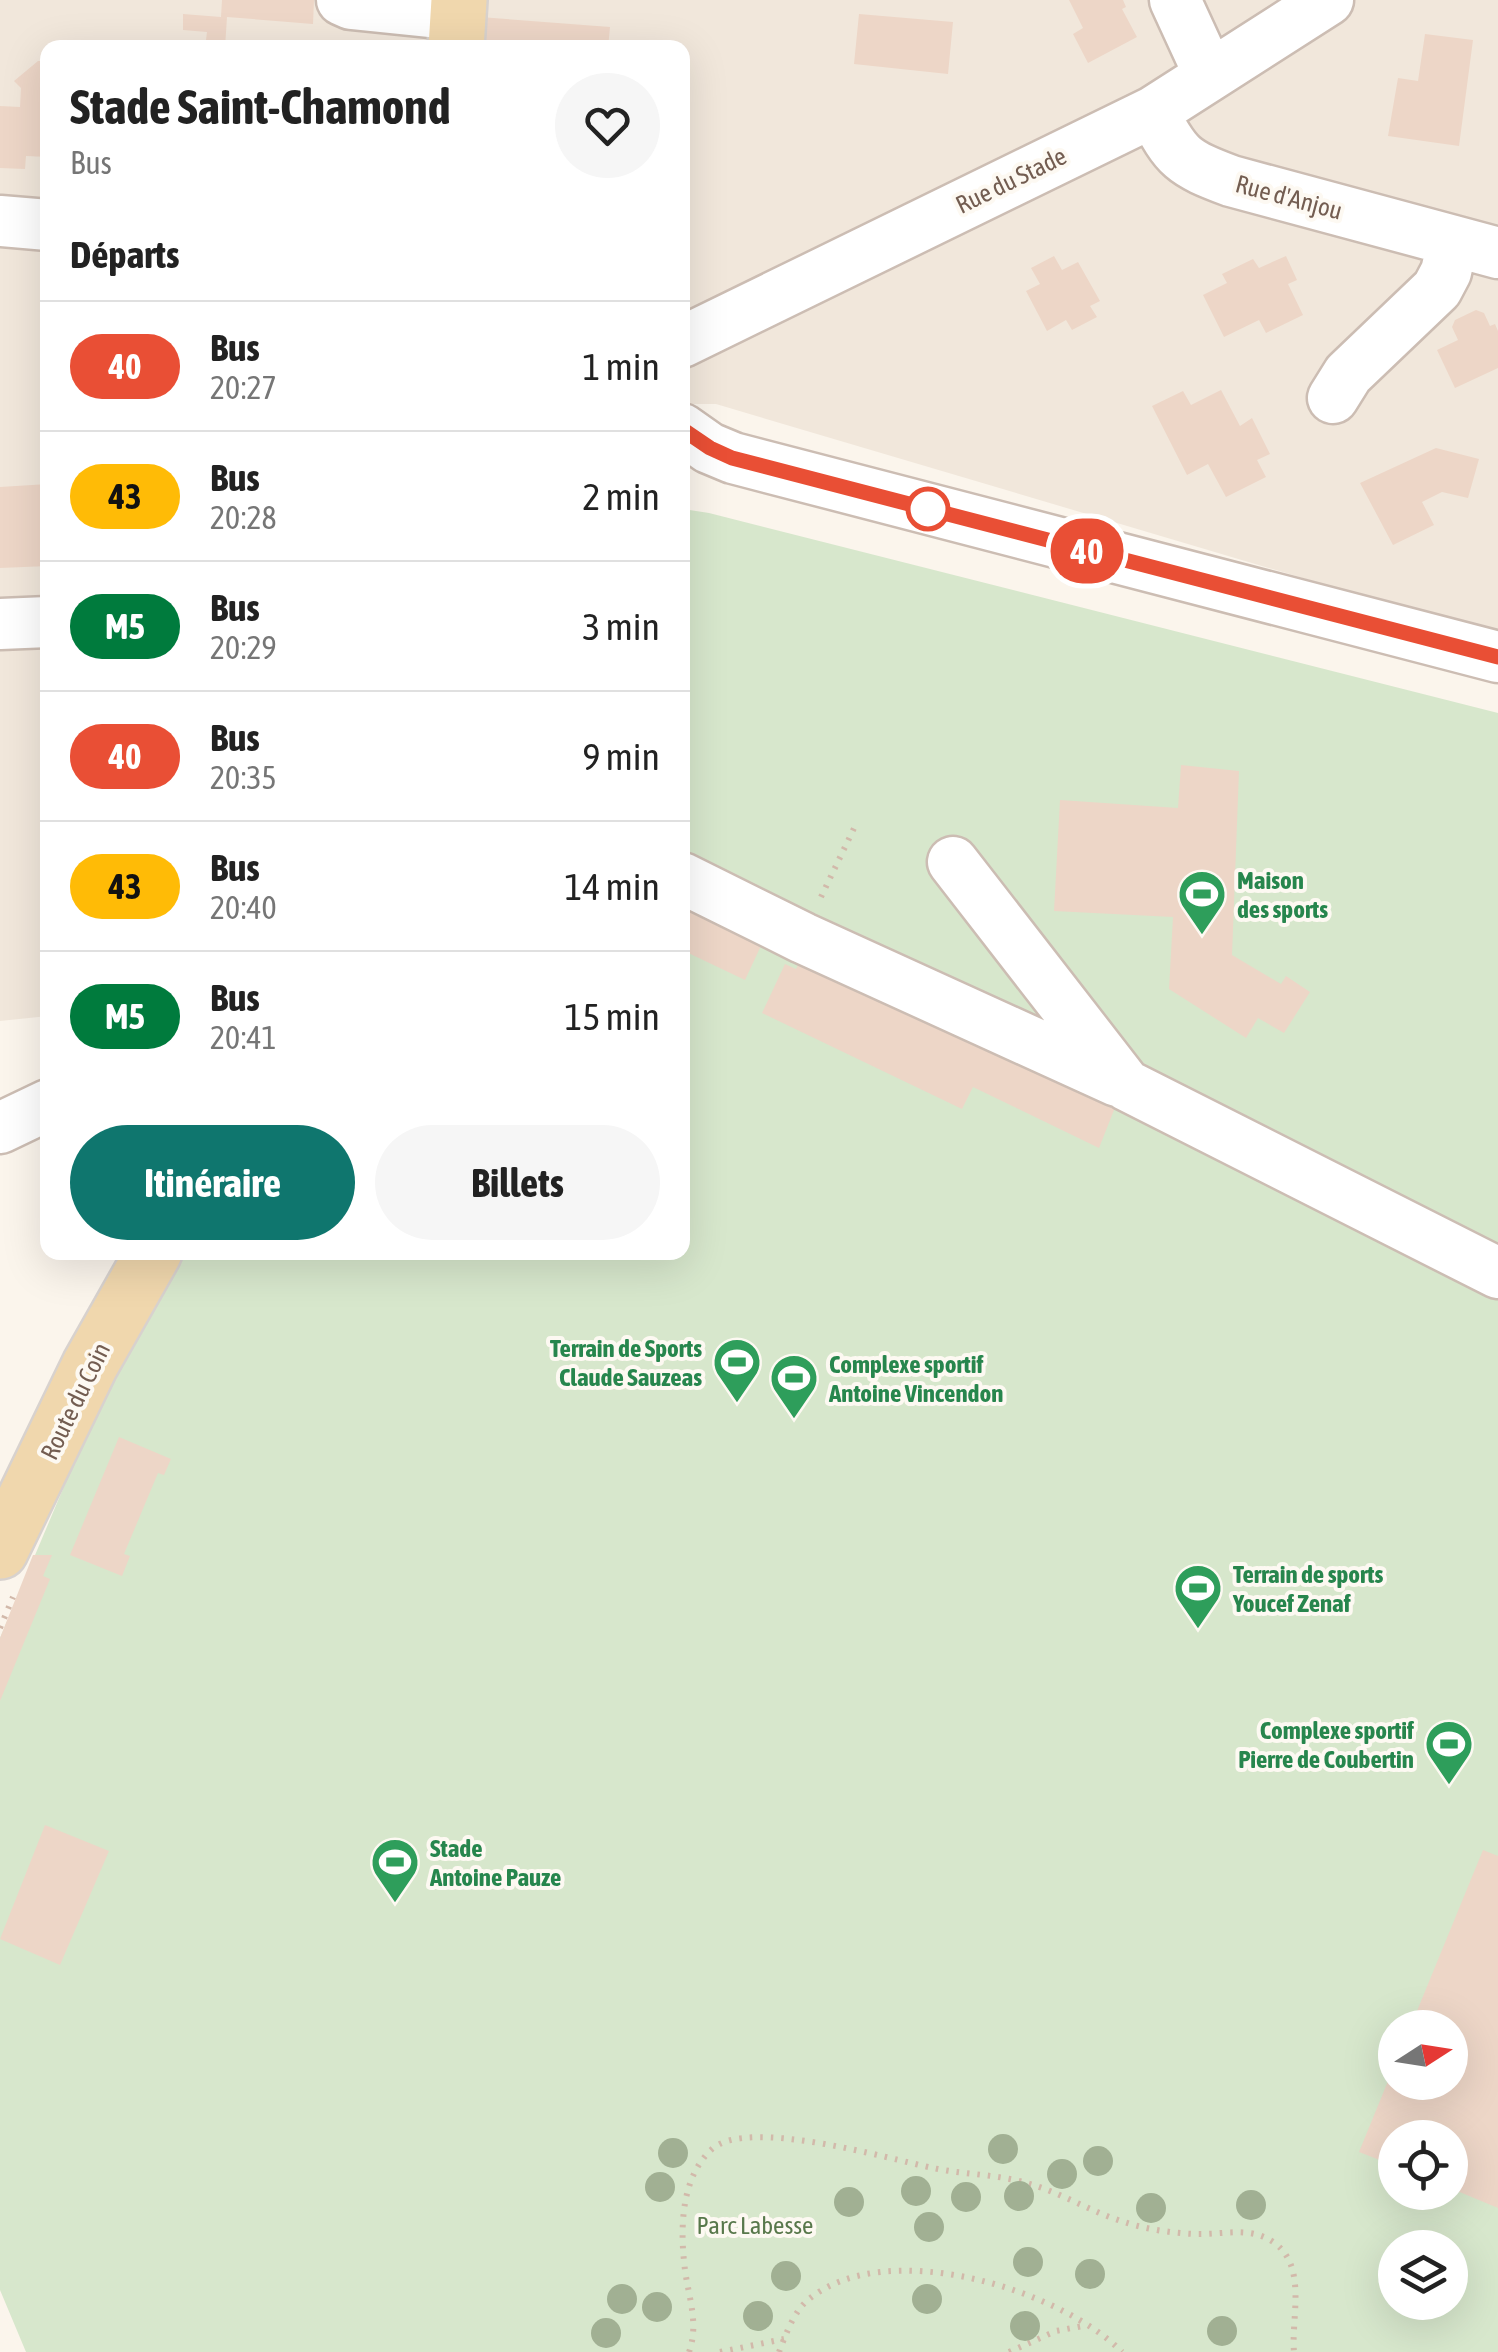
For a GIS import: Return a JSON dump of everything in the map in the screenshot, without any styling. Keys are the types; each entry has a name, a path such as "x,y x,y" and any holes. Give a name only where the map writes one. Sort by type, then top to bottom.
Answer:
{"main road":[{"name":"Route du Coin","path":"0,1552 90,1365 149,1260"}],"street":[{"path":"342,0 458,21"},
{"path":"1175,0 1209,74"},
{"name":"Rue du Stade","path":"690,339 1153,112 1328,0"},
{"name":"Rue d'Anjou","path":"1153,112 1167,140 1191,166 1231,182 1475,247"},
{"path":"0,221 40,224"},
{"name":"Rue d'Anjou","path":"1334,398 1348,374 1475,247"},
{"path":"690,434 732,458 1498,658"},
{"path":"0,624 40,622"},
{"path":"954,862 1126,1085"},
{"path":"690,882 803,938 1126,1085 1498,1272"},
{"path":"0,1128 40,1108"}],"path":[{"path":"819,902 858,822"},
{"path":"689,2352 694,2322 684,2248 685,2204 704,2158 718,2144 750,2138 856,2149 938,2169 1017,2180 1103,2215 1152,2229 1256,2234 1272,2241 1290,2262 1295,2288 1294,2352"},
{"path":"779,2352 801,2307 819,2292 862,2276 900,2270 940,2272 1038,2298 1090,2324 1122,2352"},
{"path":"1010,2352 1056,2331 1090,2324"},
{"path":"720,2352 784,2339"}],"shaded area":[{"path":"0,0 1498,0 1498,636 716,404 690,404 690,40 40,40 40,1017 0,1021"}],"green space":[{"name":"Complexe sportif Antoine Vincendon","path":"690,510 1498,713 1498,2352 26,2352 0,2290 0,1638 144,1297 167,1260 690,1260"}],"building":[{"path":"222,0 314,0 313,24 227,17 226,40 206,40 207,32 183,30 183,14 221,17"},
{"path":"1069,0 1123,0 1126,7 1122,9 1137,37 1088,63 1073,34 1083,28"},
{"path":"859,14 953,22 948,74 854,64"},
{"path":"480,17 610,27 609,40 478,40"},
{"path":"1425,34 1473,40 1459,146 1388,136 1398,78 1418,81"},
{"path":"40,61 40,157 26,156 25,169 0,168 0,106 20,107 21,88 14,81"},
{"path":"1054,256 1062,270 1078,262 1100,301 1090,306 1097,317 1072,330 1066,320 1047,331 1026,291 1040,284 1031,268"},
{"path":"1286,256 1297,280 1288,284 1303,315 1266,333 1259,320 1224,337 1203,295 1227,283 1222,274 1253,259 1259,268"},
{"path":"1476,310 1484,313 1490,326 1495,324 1498,331 1498,368 1455,388 1437,350 1458,340 1452,327 1455,320"},
{"path":"1221,390 1240,426 1252,418 1270,454 1257,460 1266,477 1226,497 1208,464 1187,475 1152,406 1183,391 1191,405"},
{"path":"1436,448 1479,459 1468,498 1442,492 1422,502 1434,525 1393,545 1360,483"},
{"path":"40,484 40,566 0,568 0,487"},
{"name":"Maison des sports","path":"1181,765 1239,771 1232,955 1281,984 1286,976 1310,992 1284,1033 1258,1018 1246,1038 1169,989 1173,917 1054,911 1060,800 1178,808"},
{"path":"690,901 765,937 745,980 690,954"},
{"path":"803,955 1116,1105 1099,1148 973,1087 962,1109 762,1013 785,964 796,969"},
{"path":"119,1437 171,1459 164,1475 158,1473 124,1554 130,1556 122,1576 70,1555"},
{"path":"33,1555 52,1555 43,1576 50,1579 0,1701 0,1638"},
{"path":"45,1825 109,1851 60,1965 0,1939"},
{"path":"1483,1850 1498,1856 1498,2208 1468,2196 1468,2120 1378,2120 1378,2159 1359,2152 1380,2100 1468,2100 1468,2010 1417,2010"}],"bus line":[{"name":"40","path":"690,434 732,458 1498,657"}],"place":[{"name":"Maison des sports","path":"1202,936"},
{"name":"Terrain de Sports Claude Sauzeas","path":"737,1404"},
{"name":"Complexe sportif Antoine Vincendon","path":"794,1420"},
{"name":"Terrain de sports Youcef Zenaf","path":"1198,1630"},
{"name":"Complexe sportif Pierre de Coubertin","path":"1449,1786"},
{"name":"Stade Antoine Pauze","path":"395,1904"}],"park label":[{"name":"Parc Labesse","path":"755,2225"}]}
